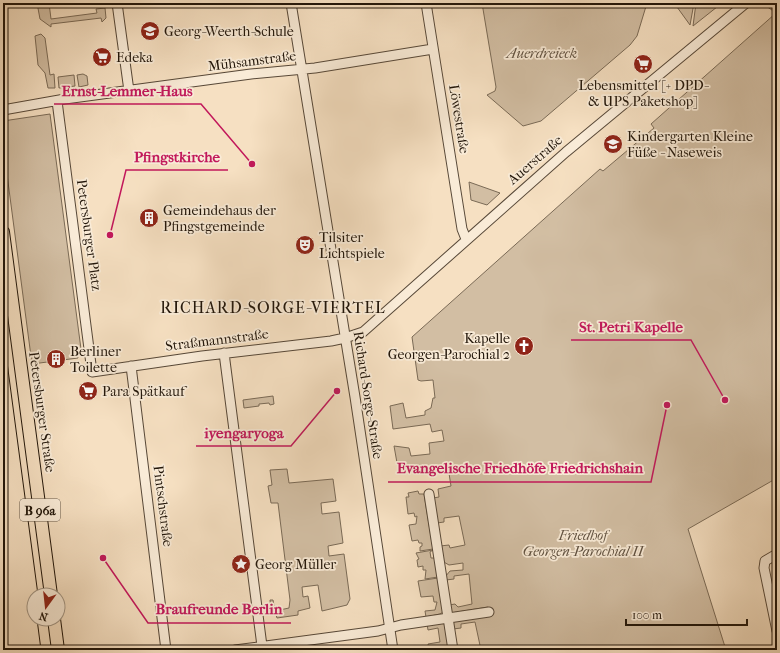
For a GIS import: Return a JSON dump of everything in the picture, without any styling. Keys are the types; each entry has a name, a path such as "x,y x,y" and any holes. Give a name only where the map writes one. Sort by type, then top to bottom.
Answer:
{"main road":[{"name":"Petersburger Straße","path":"3,232 50,587"},
{"path":"55,627 58,650"}],"street":[{"path":"117,3 129,91"},
{"name":"Richard-Sorge-Straße","path":"291,3 393,650"},
{"name":"Löwestraße","path":"426,3 462,229 466,239"},
{"name":"Auerstraße","path":"345,338 363,332 466,239 598,124 746,3"},
{"name":"Mühsamstraße","path":"3,110 129,91 315,68 433,49"},
{"name":"Petersburger Platz","path":"57,101 92,372"},
{"name":"Straßmannstraße","path":"92,372 224,353 345,338"},
{"path":"224,353 262,646"},
{"name":"Pintschstraße","path":"131,366 166,650"},
{"path":"429,494 453,650"},
{"path":"777,554 764,563 777,631"},
{"path":"235,650 378,631 489,612"}],"green space":[{"path":"37,3 49,3 51,19 97,13 96,9 105,8 106,18 102,22 101,18 51,24 51,27 40,19"},
{"name":"Auerdreieck","path":"482,3 647,3 637,36 630,45 541,121 523,126 487,95 495,91 496,87"},
{"path":"685,3 694,3 690,25 677,7"},
{"path":"696,3 722,3 693,26"},
{"name":"Friedhof Georgen-Parochial II","path":"762,3 777,5 777,478 688,529 726,650 481,650 475,622 461,624 461,628 453,629 453,621 489,615 488,607 451,613 449,605 455,604 458,607 472,604 469,574 454,576 454,579 446,580 445,577 450,571 463,570 463,563 449,565 442,561 440,546 449,545 450,548 465,545 459,516 444,518 444,522 437,523 433,498 439,497 438,489 451,486 448,467 430,468 399,474 394,446 409,448 411,456 430,454 429,443 444,441 442,430 432,432 430,424 393,429 390,406 403,403 406,418 425,415 425,411 431,408 433,398 435,398 433,380 418,380 412,337 600,169 603,171 654,128 651,124 776,13"},
{"path":"41,34 45,38 50,75 54,74 55,88 48,88 45,73 38,65 35,36"},
{"path":"83,74 87,76 88,85 79,87 77,75"},
{"path":"74,75 75,86 59,88 58,77"},
{"path":"50,114 81,349 77,355 78,358 32,364 3,144 3,121"},
{"path":"469,182 500,193 487,205 471,200"},
{"path":"273,396 274,404 259,404 259,406 244,408 243,400"},
{"path":"287,469 289,483 333,479 336,501 321,503 322,514 339,512 343,543 328,546 329,556 344,554 350,599 347,605 322,611 318,585 302,587 303,597 308,596 310,608 298,611 298,615 277,618 275,612 271,612 270,600 273,600 275,611 289,608 290,600 278,503 271,503 268,486 272,485 270,470"},
{"path":"418,491 419,494 424,494 433,549 420,551 422,543 419,543 418,540 412,541 409,525 416,524 417,516 415,517 414,513 408,514 406,497 409,497 408,493"},
{"path":"433,550 430,552 431,558 435,558 438,577 425,579 426,570 423,570 423,566 418,567 417,560 419,559 416,553"},
{"path":"438,578 443,612 426,617 425,611 435,610 437,602 434,602 433,596 421,597 418,581"},
{"path":"444,622 449,650 429,650 428,644 440,642 438,628 428,630 427,624"}],"tram line":[{"path":"3,332 37,587"},
{"path":"38,627 41,650"}],"place":[{"name":"Georg-Weerth-Schule","path":"150,31"},
{"name":"Edeka","path":"102,57"},
{"name":"Lebensmittel [+ DPD- & UPS Paketshop]","path":"643,64"},
{"name":"Kindergarten Kleine Füße - Naseweis","path":"613,144"},
{"name":"Ernst-Lemmer-Haus","path":"252,164"},
{"name":"Gemeindehaus der Pfingstgemeinde","path":"149,218"},
{"name":"Pfingstkirche","path":"110,235"},
{"name":"Tilsiter Lichtspiele","path":"305,245"},
{"name":"Kapelle Georgen-Parochial 2","path":"524,346"},
{"name":"Berliner Toilette","path":"56,359"},
{"name":"Para Spätkauf","path":"88,391"},
{"name":"iyengaryoga","path":"337,391"},
{"name":"St. Petri Kapelle","path":"725,400"},
{"name":"Evangelische Friedhöfe Friedrichshain","path":"667,405"},
{"name":"Braufreunde Berlin","path":"103,558"},
{"name":"Georg Müller","path":"241,564"}],"district":[{"name":"RICHARD-SORGE-VIERTEL","path":"273,307"}]}
